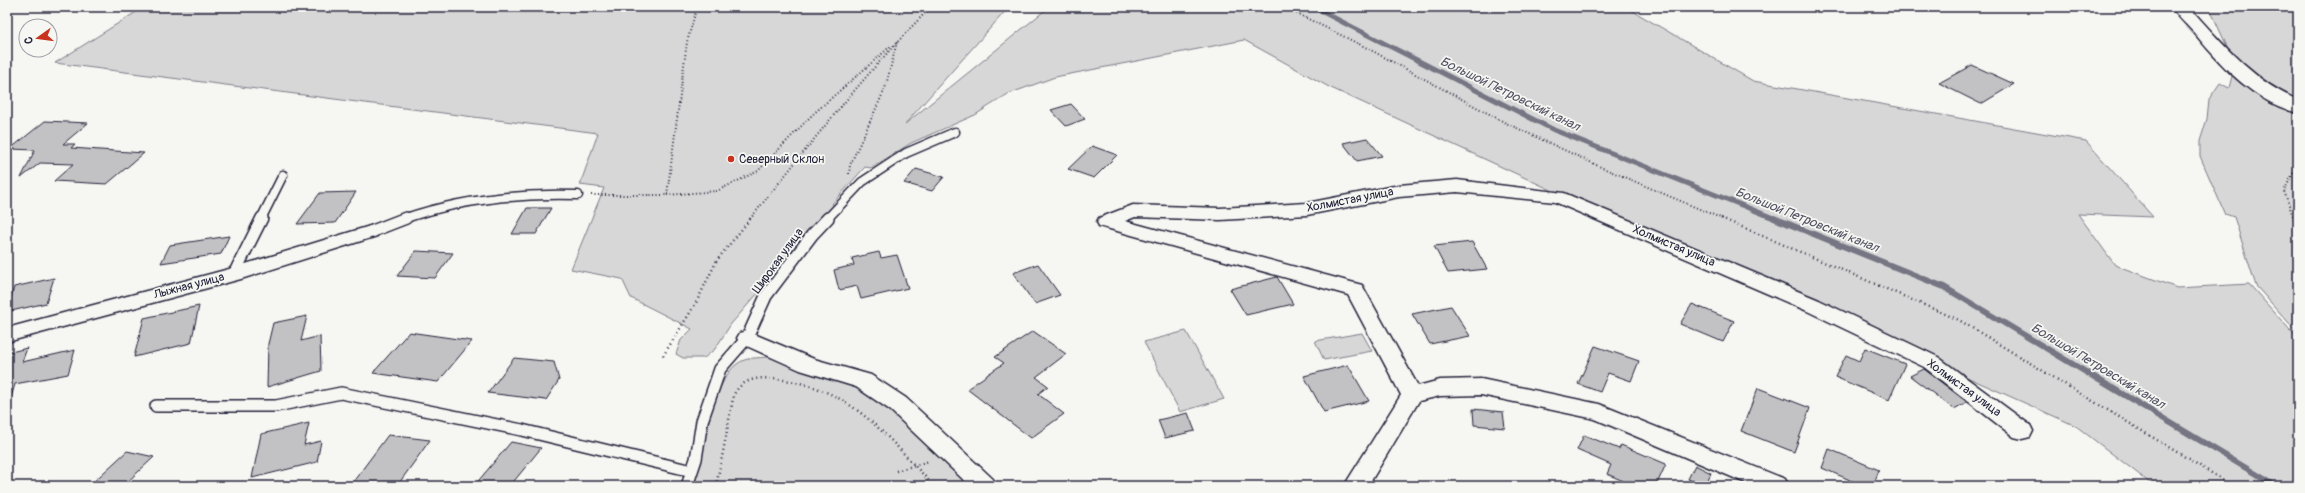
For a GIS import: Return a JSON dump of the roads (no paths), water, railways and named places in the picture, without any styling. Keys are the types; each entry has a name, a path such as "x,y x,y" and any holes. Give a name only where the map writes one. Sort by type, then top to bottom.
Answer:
{"street":[{"path":"2180,7 2240,74 2265,92 2298,107"},
{"name":"Холмистая улица","path":"1412,395 1355,290 1106,222 1133,210 1220,214 1307,209 1399,191 1457,186 1558,197 1812,305 1931,362 2022,431"},
{"name":"Лыжная улица","path":"7,335 234,274 370,232"},
{"path":"747,338 807,365 863,381 898,404 985,486"},
{"path":"1356,486 1412,395 1440,388 1481,387 1599,412 1777,486"}],"lane":[{"name":"Широкая улица","path":"687,486 696,459 702,421 720,369 747,338 766,296 812,235 862,182 906,153 955,132"},
{"path":"234,274 283,175"},
{"path":"370,232 413,216 459,202 498,196 578,195"},
{"path":"156,406 276,406 342,393 522,430 640,460 692,471"}],"waterway":[{"name":"Большой Петровский канал","path":"1313,7 1554,130 1776,219"},
{"name":"Большой Петровский канал","path":"1774,218 1944,287 2276,486"}],"place":[{"name":"Северный Склон","path":"731,159"}]}
